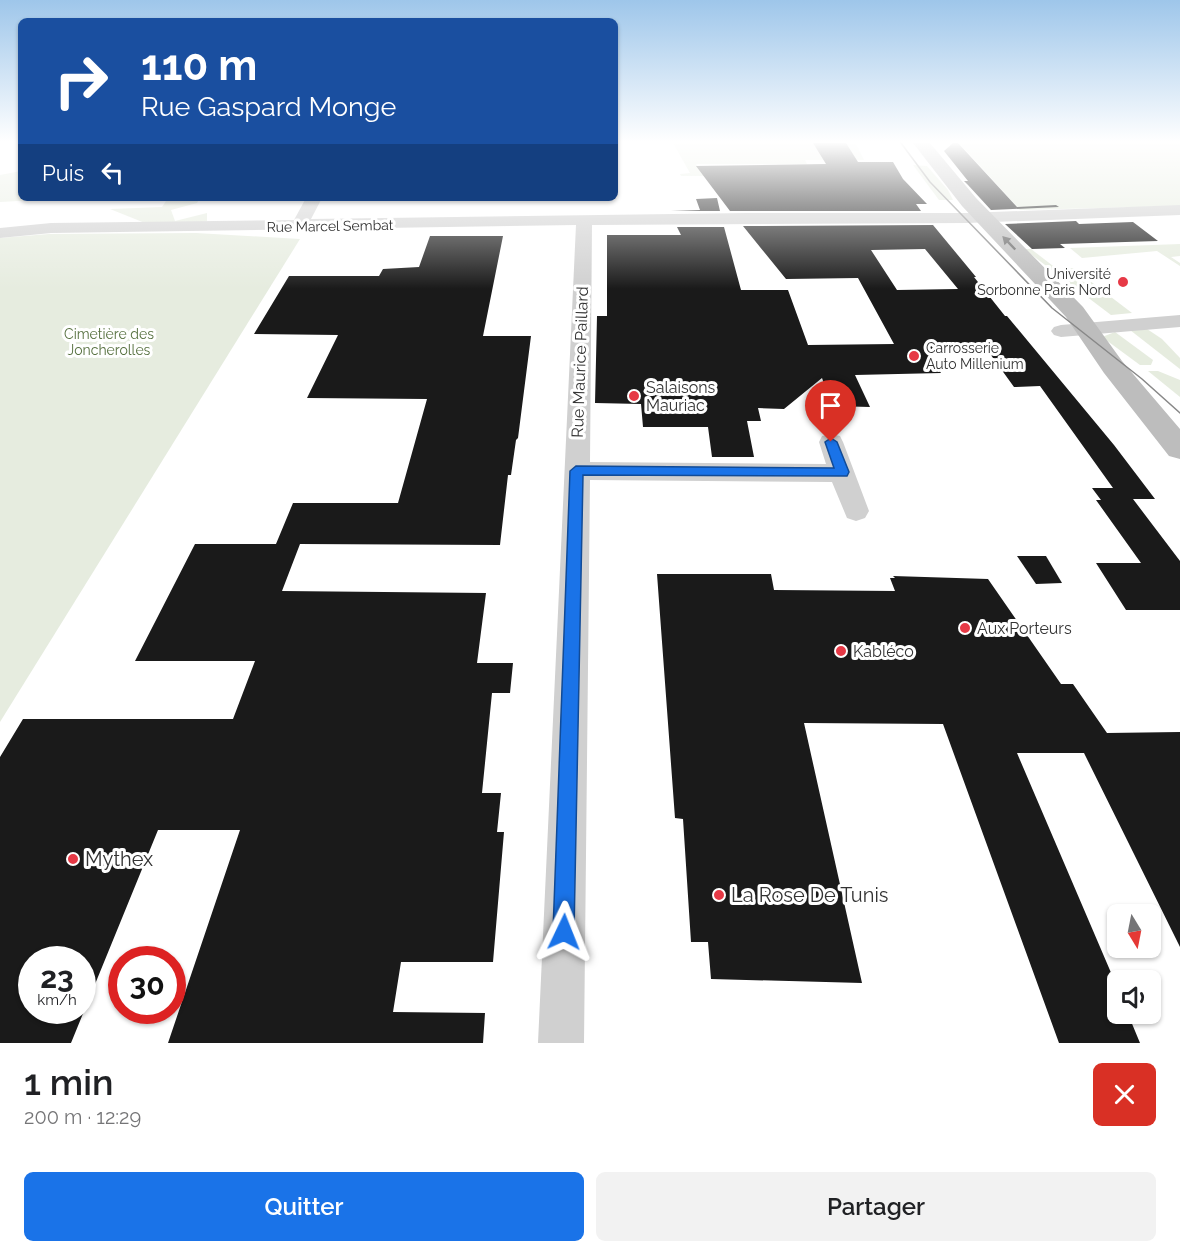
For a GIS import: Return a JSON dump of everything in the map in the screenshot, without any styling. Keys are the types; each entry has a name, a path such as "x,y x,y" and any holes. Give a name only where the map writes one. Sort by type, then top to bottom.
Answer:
{"street":[{"path":"955,192 974,217 1075,312 1177,459"},
{"path":"299,226 312,201"},
{"name":"Rue Marcel Sembat","path":"0,233 51,228 974,217 1180,210"},
{"path":"974,217 970,231 1177,459"},
{"name":"Rue Maurice Paillard","path":"561,1043 584,222"},
{"path":"1061,331 1180,321"},
{"path":"831,442 856,511"},
{"path":"576,471 842,472"}],"green space":[{"path":"0,192 18,192 18,201 0,202"},
{"path":"933,192 949,192 953,200 939,200"},
{"path":"1003,192 1180,192 1180,206 1020,210"},
{"path":"166,201 198,201 171,210 175,221 207,213 207,221 145,223 110,209 162,207"},
{"name":"Cimetière des Joncherolles","path":"196,233 300,239 0,722 0,238 49,234"},
{"path":"1180,244 1180,256 1171,257 1180,263 1180,266 1157,251 1082,258 1070,248"},
{"path":"1024,249 1031,249 1057,269 1073,268 1132,313 1111,315"},
{"path":"1147,329 1162,339 1180,358 1180,369 1130,330"},
{"path":"1115,332 1153,360 1151,365 1140,365 1102,337"},
{"path":"1148,371 1158,371 1180,380 1180,397"}],"building":[{"path":"715,192 915,192 927,204 916,204 921,211 730,211"},
{"path":"974,192 1003,192 1017,207 1056,205 1059,207 991,210"},
{"path":"717,198 720,211 671,211 700,210 696,199"},
{"path":"1076,221 1079,224 1133,222 1158,241 1060,244 1065,248 1032,249 1005,224"},
{"path":"933,225 1005,316 1114,445 1155,499 1133,499 1180,561 1180,610 1126,610 1096,563 1141,563 1096,500 1101,500 1092,488 1113,488 1040,386 1014,387 988,351 928,352 941,373 855,375 870,407 832,406 822,378 784,409 758,408 761,421 747,421 754,457 712,457 708,427 643,427 641,404 595,403 597,316 607,316 607,235 681,235 677,227 724,227 741,290 788,290 808,345 894,344 858,278 786,279 743,226","holes":["925,249 958,289 897,290 871,250"]},
{"path":"430,236 503,236 483,336 531,336 518,438 511,475 508,475 500,545 300,544 282,591 486,593 477,663 513,663 510,693 492,693 482,793 501,793 497,832 504,832 493,962 401,962 393,1012 485,1013 483,1043 168,1043 174,1024 186,1024 186,990 240,830 158,830 111,946 108,946 108,952 96,982 96,946 18,946 18,1024 79,1024 71,1043 0,1043 0,757 23,719 233,719 255,661 135,661 195,544 276,544 293,503 398,503 427,399 307,398 338,335 254,334 289,276 379,276 383,269 419,267"},
{"path":"1017,556 1046,556 1062,583 1036,584"},
{"path":"657,574 771,574 774,590 895,591 890,578 895,578 893,576 988,579 1061,684 1073,684 1107,733 1180,732 1180,947 1161,909 1161,904 1159,904 1084,753 1017,753 1110,970 1107,970 1107,1024 1132,1024 1140,1043 1059,1043 943,724 804,723 862,983 711,979 708,942 691,942 683,819 675,818"}],"tram line":[{"path":"939,192 1052,308 1142,379 1180,413"}],"place":[{"name":"Université Sorbonne Paris Nord","path":"1123,282"},
{"name":"Carrosserie Auto Millenium","path":"914,356"},
{"name":"Salaisons Mauriac","path":"634,396"},
{"name":"Aux Porteurs","path":"965,628"},
{"name":"Kabléco","path":"841,651"},
{"name":"Mythex","path":"73,859"},
{"name":"La Rose De Tunis","path":"719,895"}],"route":[{"path":"564,932 576,471 842,472 831,442"}]}
